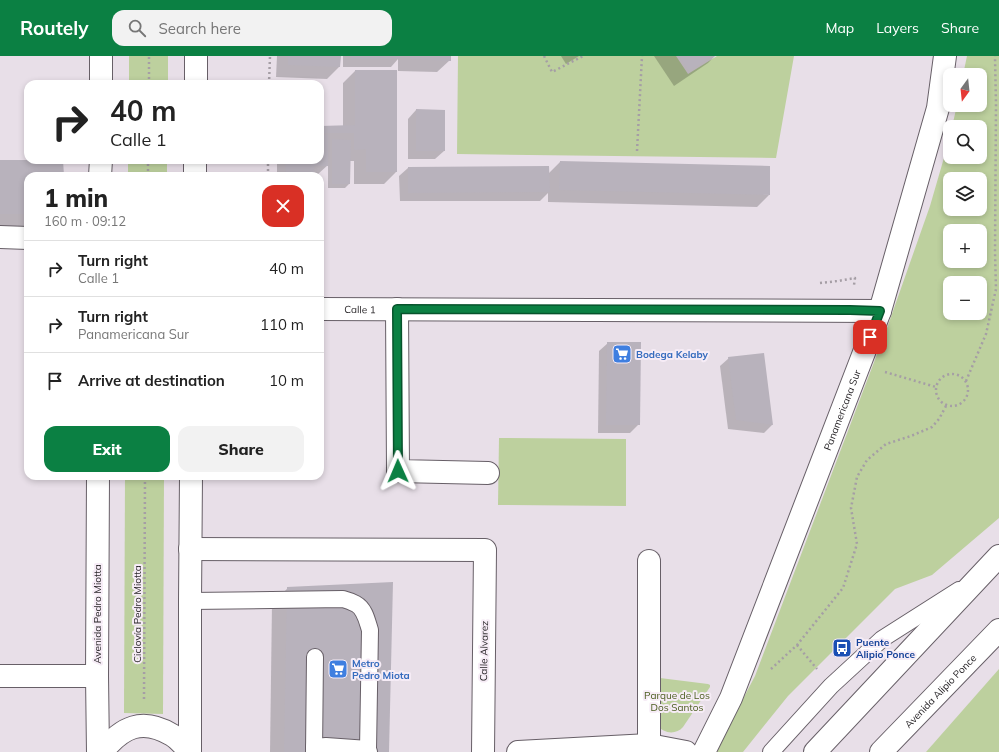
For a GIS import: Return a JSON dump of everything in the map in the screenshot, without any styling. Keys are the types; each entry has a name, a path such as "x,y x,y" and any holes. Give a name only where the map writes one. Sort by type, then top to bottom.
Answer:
{"main road":[{"path":"101,80 102,56"},
{"path":"196,56 196,80"},
{"name":"Panamericana Sur","path":"704,752 732,698 880,311 938,108 945,56"},
{"path":"0,237 24,238"},
{"name":"Calle 1","path":"324,309 880,311"},
{"path":"397,309 398,471 488,473"},
{"name":"Avenida Pedro Miotta","path":"98,480 98,752"},
{"path":"190,752 191,480"},
{"name":"Calle Alvarez","path":"190,549 485,550 483,752"},
{"path":"815,752 999,556"},
{"path":"649,561 649,745"},
{"name":"Avenida Alipio Ponce","path":"881,752 999,630"},
{"path":"0,676 97,676"},
{"path":"102,752 116,736 130,728 144,725 157,727 173,735 190,752"},
{"path":"518,752 649,745 686,752"}],"lane":[{"path":"771,752 831,686 882,639 978,578"},
{"path":"190,601 343,599 357,604 365,614 370,630 368,751 326,746 314,749 315,657"}],"path":[{"path":"149,56 149,80"},
{"path":"269,80 270,56"},
{"path":"544,56 552,72 583,56"},
{"path":"637,151 642,56"},
{"path":"966,381 986,334 996,289 995,252 998,104 995,56"},
{"path":"860,364 936,387"},
{"path":"952,374 962,377 966,381 969,391 965,401 956,407 946,406 937,398 936,387 941,378 946,375 952,374"},
{"path":"771,670 797,645 843,588 857,544 851,508 857,477 867,460 886,444 932,427 939,420 946,406"},
{"name":"Ciclovía Pedro Miotta","path":"144,725 145,480"},
{"path":"797,645 831,686"}],"green space":[{"path":"129,56 168,56 168,80 129,80"},
{"path":"458,56 676,56 688,74 717,56 794,56 776,158 457,154"},
{"path":"967,56 999,56 999,518 932,575 895,589 788,696 743,752 717,752 725,733 755,676 887,328 930,206 943,161 943,164 987,164 987,120 954,120 955,112 987,112 987,68 964,68"},
{"path":"128,164 167,164 167,172 128,172"},
{"path":"499,438 626,439 626,506 498,505"},
{"path":"125,480 164,480 163,714 124,713"},
{"path":"999,669 999,752 926,752"},
{"name":"Parque de Los Dos Santos","path":"660,678 710,685 683,727 674,732 666,732 657,725 658,681"}],"building":[{"path":"288,56 341,56 340,67 288,65"},
{"path":"351,56 400,56 400,59 351,59"},
{"path":"410,56 451,56 451,61 410,59"},
{"path":"679,56 712,56 689,71"},
{"path":"355,70 397,70 397,172 366,172 366,149 354,150 354,133 324,133 324,126 355,125"},
{"path":"416,109 445,110 445,151 416,151"},
{"path":"324,135 328,135 328,166 314,166 314,172 286,172 285,164 324,164"},
{"path":"332,139 351,140 350,184 332,184"},
{"path":"0,160 24,160 24,164 63,164 64,172 24,172 24,214 0,214"},
{"path":"560,161 770,166 770,195 559,190"},
{"path":"549,166 550,192 408,193 408,167"},
{"path":"607,342 641,342 640,425 606,425"},
{"path":"764,353 773,425 736,420 728,357"},
{"name":"Metro Pedro Miota","path":"393,582 389,752 284,752 287,587"}],"place":[{"name":"Bodega Kelaby","path":"622,354"},
{"name":"Puente Alipio Ponce","path":"842,648"},
{"name":"Metro Pedro Miota","path":"338,669"}],"route":[{"path":"398,471 397,309 880,311 870,337"}]}
